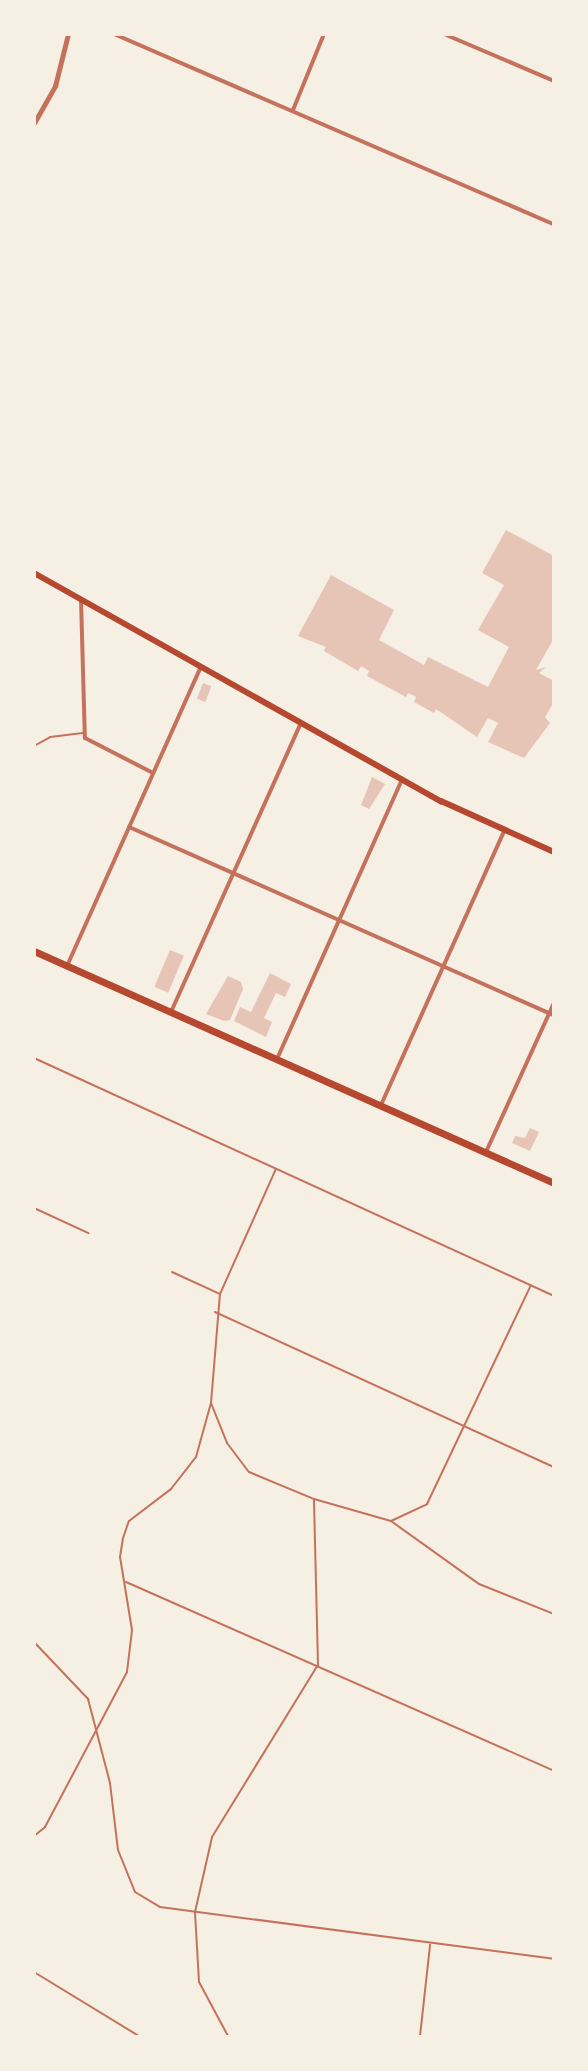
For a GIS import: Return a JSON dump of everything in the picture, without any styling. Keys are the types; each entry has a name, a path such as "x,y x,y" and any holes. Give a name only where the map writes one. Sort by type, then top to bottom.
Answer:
{"main road":[{"path":"34,573 402,779 504,831 554,852"},
{"path":"34,951 554,1183"}],"street":[{"path":"34,123 55,86 68,34"},
{"path":"114,34 554,224"},
{"path":"293,110 324,34"},
{"path":"444,34 554,81"},
{"path":"81,598 83,732 94,746 153,773"},
{"path":"66,967 201,667"},
{"path":"170,1013 301,723"},
{"path":"277,1059 402,779"},
{"path":"129,827 551,1014"},
{"path":"380,1106 504,831"},
{"path":"486,1152 551,1014 554,1003"}],"lane":[{"path":"34,746 50,737 83,732"},
{"path":"34,1058 554,1296"},
{"path":"34,1836 45,1827 99,1729 132,1652 126,1582 120,1557 129,1521 171,1489 196,1457 211,1403 215,1312 220,1294 276,1169"},
{"path":"34,1208 88,1233"},
{"path":"172,1272 220,1294"},
{"path":"391,1521 427,1504 531,1285"},
{"path":"215,1312 554,1467"},
{"path":"211,1403 227,1443 249,1472 314,1499 391,1521 479,1584 554,1614"},
{"path":"228,2037 199,1982 195,1912 212,1837 318,1665 314,1499"},
{"path":"126,1582 554,1771"},
{"path":"34,1642 88,1699 99,1729 125,1876 135,1892 160,1907 430,1945 554,1959"},
{"path":"420,2037 430,1945"},
{"path":"34,1972 140,2037"}],"building":[{"path":"506,530 554,556 554,638 536,670 546,667 539,673 554,681 554,702 545,717 550,723 524,758 488,742 498,723 488,718 477,737 436,709 434,713 414,702 416,697 408,693 406,697 367,676 369,671 361,666 358,671 324,651 326,647 298,636 331,575 394,610 379,640 424,665 428,657 488,687 509,647 478,630 504,585 482,573"},
{"path":"203,683 211,686 205,702 197,699"},
{"path":"372,777 385,784 369,809 361,805"},
{"path":"170,950 184,956 168,993 154,987"},
{"path":"270,973 291,984 285,997 276,993 264,1018 272,1022 266,1037 234,1021 240,1007 251,1012"},
{"path":"228,976 241,982 243,989 230,1020 224,1021 206,1014"},
{"path":"530,1128 539,1132 530,1151 512,1143 515,1136 525,1138"}]}
